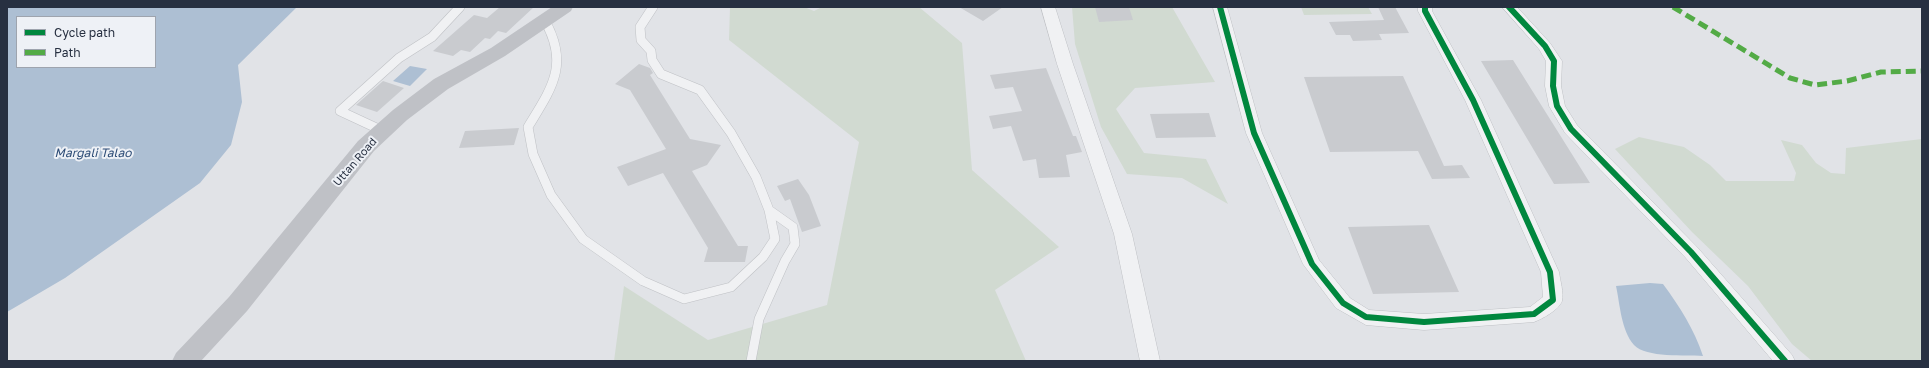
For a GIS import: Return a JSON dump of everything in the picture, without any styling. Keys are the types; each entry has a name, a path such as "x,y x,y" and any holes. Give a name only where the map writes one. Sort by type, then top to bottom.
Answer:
{"main road":[{"name":"Uttan Road","path":"185,361 238,304 366,146 400,115 441,84 498,52 564,7"}],"street":[{"path":"1048,7 1065,64 1123,234 1150,361"},
{"path":"1220,7 1254,133 1312,264 1343,303 1366,317 1424,322 1534,314 1553,300 1550,272 1473,100 1425,11 1425,7"},
{"path":"1509,7 1545,46 1554,61 1553,86 1558,106 1571,129 1691,252 1785,361"}],"lane":[{"path":"383,131 340,111 399,58 432,36 460,7"},
{"path":"545,21 551,30 557,49 556,77 528,127 533,154 552,195 583,238 643,281 684,299 731,287 763,257 775,238 769,210 756,177 731,133 700,90 661,74 655,66 651,51 641,40 640,27 654,7"},
{"path":"751,361 758,318 785,260 795,244 793,227 769,210"}],"shaded area":[{"path":"730,7 804,7 814,11 822,7 919,7 962,43 972,170 1059,247 995,290 1026,361 614,361 624,286 708,340 827,305 859,142 729,40"},
{"path":"1072,7 1172,7 1215,82 1135,88 1116,109 1144,153 1206,159 1228,204 1182,178 1127,174 1101,127 1075,44"},
{"path":"1301,7 1368,7 1372,14 1304,15"},
{"path":"1639,137 1684,147 1710,165 1726,181 1794,181 1796,173 1781,140 1802,145 1816,163 1831,173 1845,174 1846,148 1922,139 1922,361 1812,361 1792,344 1748,286 1692,232 1615,149"}],"water":[{"name":"Margali Talao","path":"7,7 297,7 238,65 242,102 231,145 200,183 65,278 7,312"},
{"path":"410,66 427,69 410,86 393,81"},
{"path":"1650,283 1663,284 1686,318 1703,356 1657,354 1647,352 1634,345 1626,332 1616,286"}],"building":[{"path":"500,7 534,7 506,33 498,31 490,39 485,38 470,52 461,50 453,56 433,51 474,15 487,18"},
{"path":"959,7 1003,7 983,21"},
{"path":"1095,7 1129,7 1133,20 1099,22"},
{"path":"1378,7 1395,7 1409,33 1379,34 1382,40 1353,41 1350,35 1336,35 1329,22 1384,20"},
{"path":"1513,60 1590,183 1554,184 1481,61"},
{"path":"639,64 650,68 653,73 650,75 690,139 721,145 707,165 692,171 738,246 748,246 745,262 704,262 708,248 663,173 628,186 617,167 666,149 630,90 615,84"},
{"path":"1046,68 1073,136 1076,136 1082,152 1066,155 1070,177 1039,178 1036,159 1023,161 1011,126 993,129 989,116 1022,111 1013,87 995,89 990,75"},
{"path":"1403,76 1444,166 1462,165 1470,178 1432,179 1418,151 1330,152 1304,77"},
{"path":"383,81 404,88 377,112 356,105"},
{"path":"1209,113 1216,137 1156,138 1150,114"},
{"path":"519,128 514,145 459,148 465,131"},
{"path":"798,179 809,195 821,226 802,232 790,199 785,201 777,186"},
{"path":"1429,225 1459,292 1373,294 1348,227"}],"marked path":[{"path":"1673,7 1790,78 1815,85 1847,81 1881,72 1922,71"}],"cycle path":[{"path":"1220,7 1254,133 1312,264 1343,303 1366,317 1424,322 1534,314 1553,300 1550,272 1473,100 1425,11 1425,7"},
{"path":"1509,7 1545,46 1554,61 1553,86 1557,106 1571,129 1691,252 1785,361"}]}
